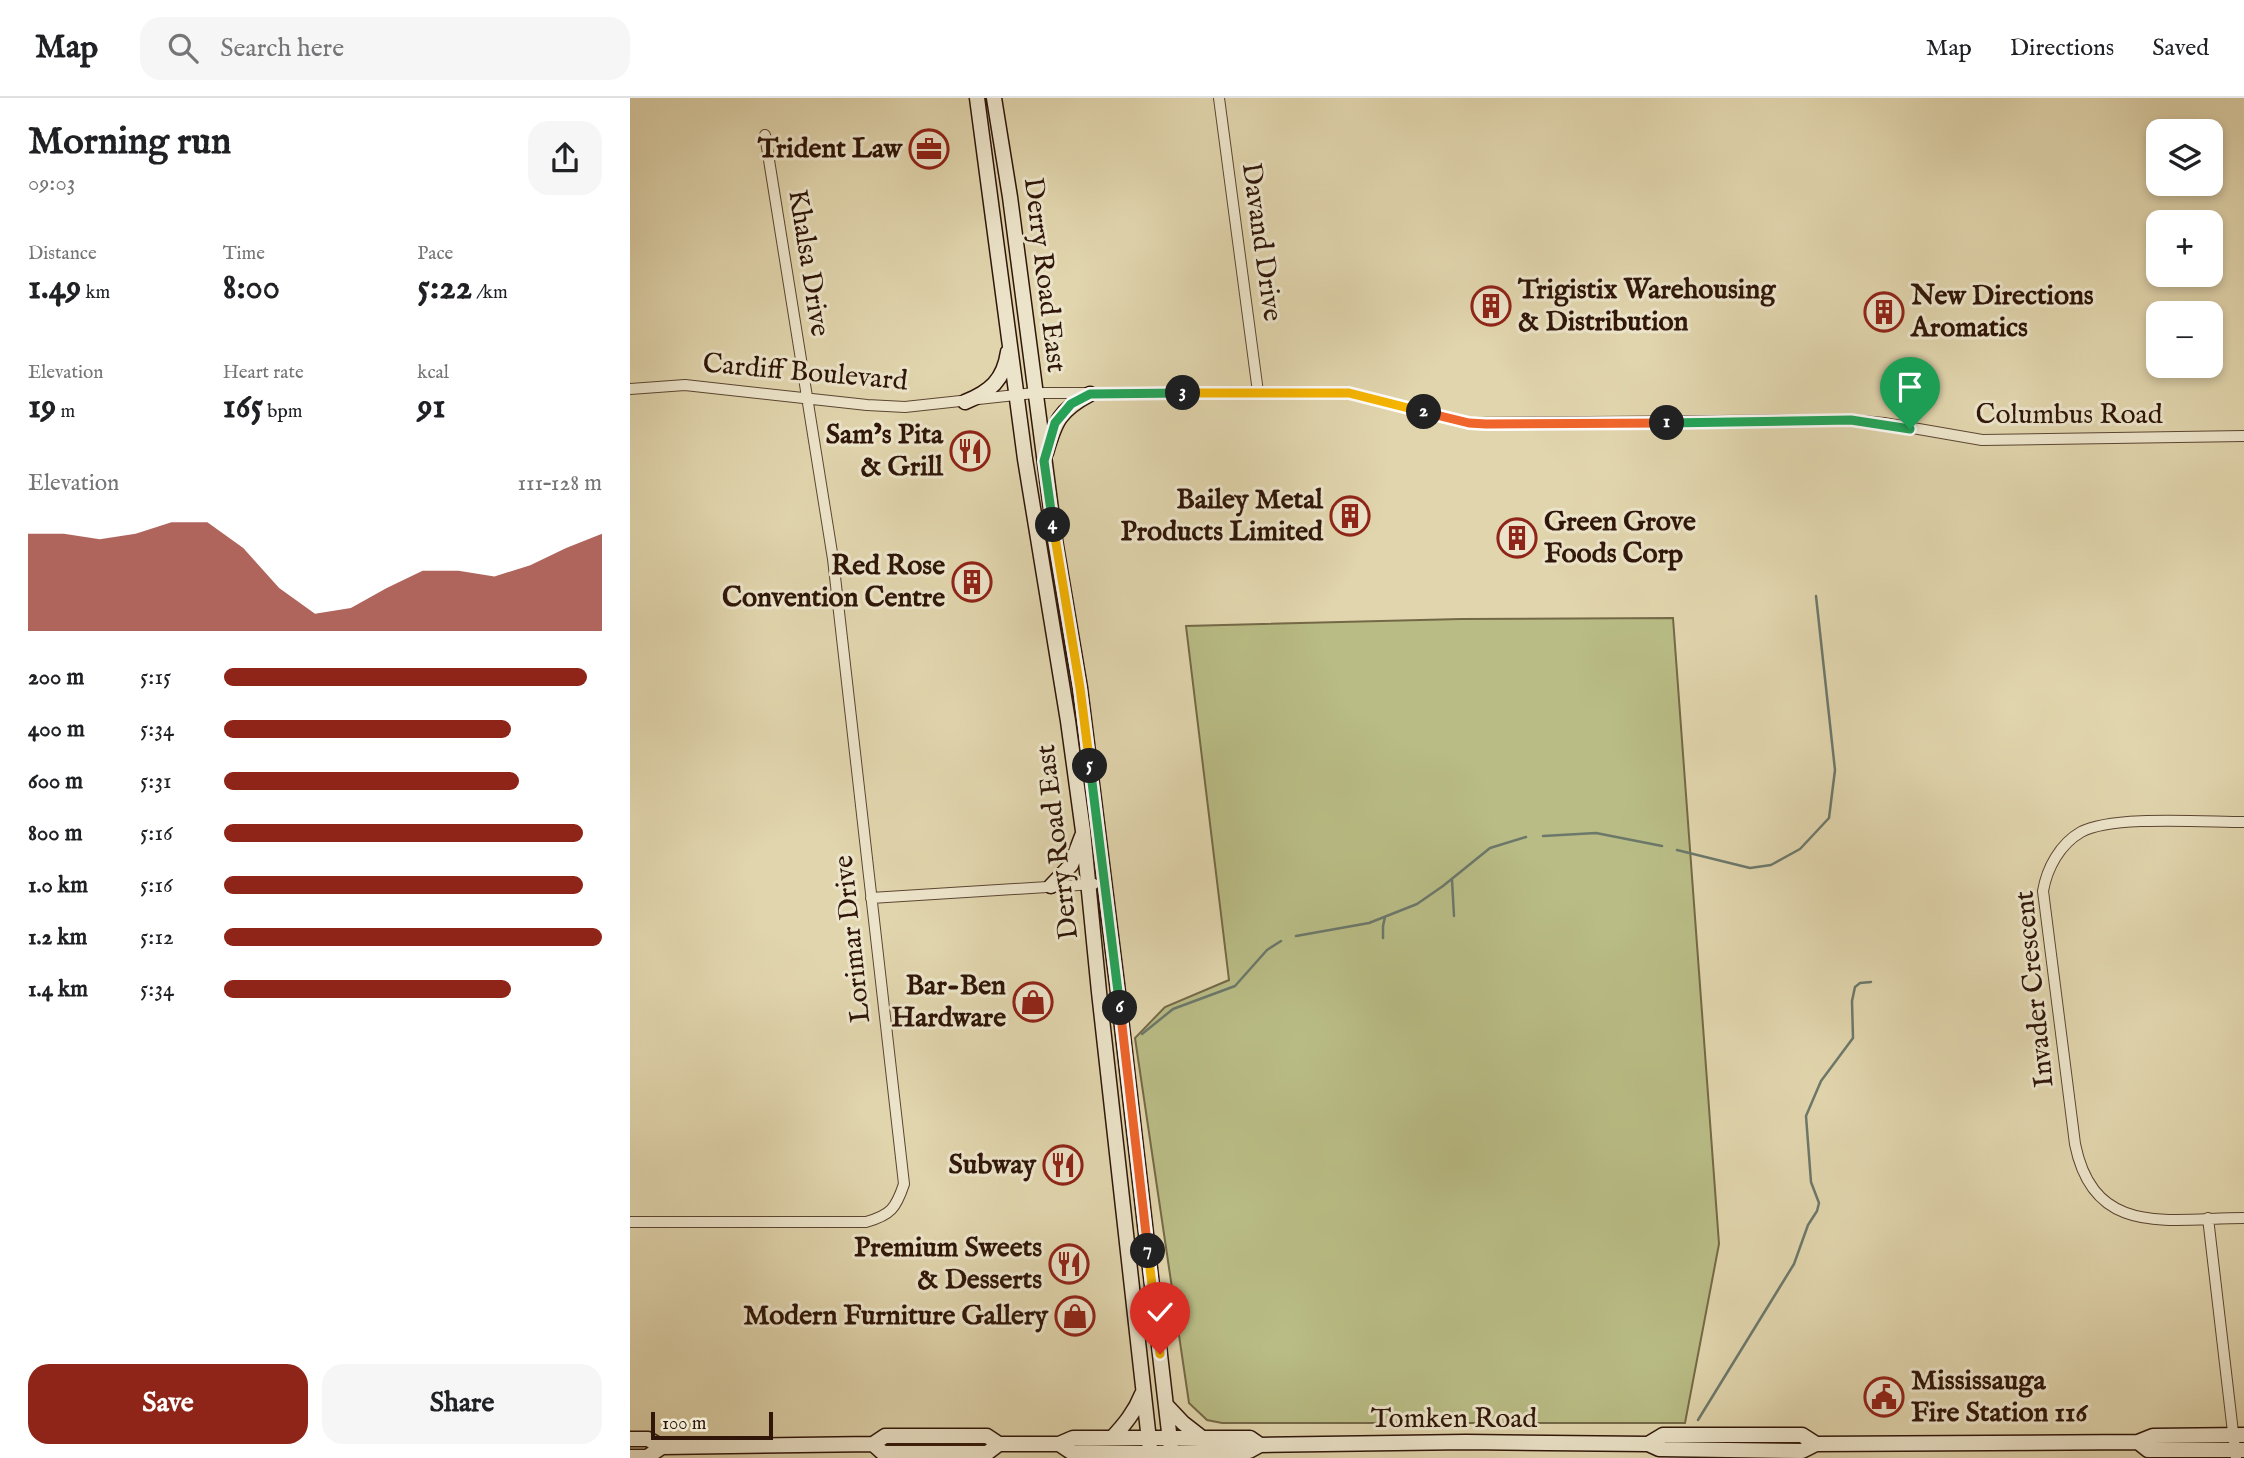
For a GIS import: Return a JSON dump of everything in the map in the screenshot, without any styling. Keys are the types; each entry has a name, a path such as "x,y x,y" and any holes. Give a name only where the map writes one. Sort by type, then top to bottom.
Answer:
{"main road":[{"name":"Derry Road East","path":"977,98 1025,459 1066,707 1083,831 1150,1450"},
{"name":"Derry Road East","path":"995,98 1034,393 1080,688 1171,1450"},
{"path":"965,402 981,396 997,383 1006,365 1009,341"},
{"path":"1044,461 1058,418 1071,404 1090,394"},
{"path":"1051,886 1071,865 1083,831"},
{"path":"1112,1438 1127,1422 1143,1393"},
{"path":"1167,1406 1200,1437"},
{"name":"Tomken Road","path":"630,1439 648,1439 662,1447 873,1444 885,1436 987,1436 999,1444 1059,1444 1073,1438 1112,1438 1150,1450"},
{"name":"Tomken Road","path":"1171,1450 1200,1437 1250,1438 1260,1445"},
{"name":"Tomken Road","path":"1059,1444 1071,1452 1107,1455 1171,1450 1212,1455 1249,1451 1260,1445 1466,1442 1648,1444 1659,1449 1802,1451 1816,1444 2138,1442 2148,1450 2238,1446"},
{"name":"Tomken Road","path":"873,1444 883,1453 939,1455 987,1453 999,1444"},
{"name":"Tomken Road","path":"630,1457 647,1457 662,1447"}],"street":[{"name":"Davand Drive","path":"1219,98 1258,392"},
{"name":"Khalsa Drive","path":"765,135 806,398"},
{"name":"Cardiff Boulevard","path":"630,389 685,385 886,407 965,402 1017,394"},
{"name":"Columbus Road","path":"1017,394 1349,393 1477,424 1851,420 1982,440 2244,436"},
{"name":"Lorimar Drive","path":"630,1222 866,1222 888,1213 898,1204 904,1184 833,559 806,398"},
{"name":"Invader Crescent","path":"2244,822 2122,822 2081,832 2066,844 2054,859 2046,874 2043,891 2075,1144 2079,1166 2086,1181 2096,1194 2111,1206 2143,1219 2244,1218"},
{"path":"871,898 1105,883"},
{"path":"2208,1218 2238,1446"},
{"path":"939,1455 940,1436"}],"green space":[{"path":"1673,618 1719,1244 1685,1423 1222,1423 1207,1420 1189,1403 1135,1038 1165,1007 1229,980 1186,626 1461,619"}],"waterway":[{"path":"1677,850 1750,868 1771,865 1800,849 1829,818 1835,770 1816,596"},
{"path":"1543,836 1596,833 1662,846"},
{"path":"1296,936 1369,923 1417,904 1490,848 1526,837"},
{"path":"1452,880 1454,916"},
{"path":"1383,938 1385,917"},
{"path":"1142,1034 1173,1009 1235,986 1267,950 1281,941"},
{"path":"1698,1420 1794,1264 1808,1225 1817,1211 1819,1203 1811,1182 1806,1116 1821,1081 1853,1038 1852,1001 1855,987 1860,983 1871,982"}],"place":[{"name":"Trident Law","path":"929,149"},
{"name":"Trigistix Warehousing & Distribution","path":"1491,306"},
{"name":"New Directions Aromatics","path":"1884,312"},
{"name":"Sam’s Pita & Grill","path":"970,451"},
{"name":"Bailey Metal Products Limited","path":"1350,516"},
{"name":"Green Grove Foods Corp","path":"1517,538"},
{"name":"Red Rose Convention Centre","path":"972,582"},
{"name":"Bar-Ben Hardware","path":"1033,1002"},
{"name":"Subway","path":"1063,1165"},
{"name":"Premium Sweets & Desserts","path":"1069,1264"},
{"name":"Modern Furniture Gallery","path":"1075,1316"},
{"name":"Mississauga Fire Station 116","path":"1884,1397"}],"route":[{"path":"1160,1354 1080,688 1044,461 1058,418 1071,404 1090,394 1349,393 1469,423 1851,420 1910,429"}]}
